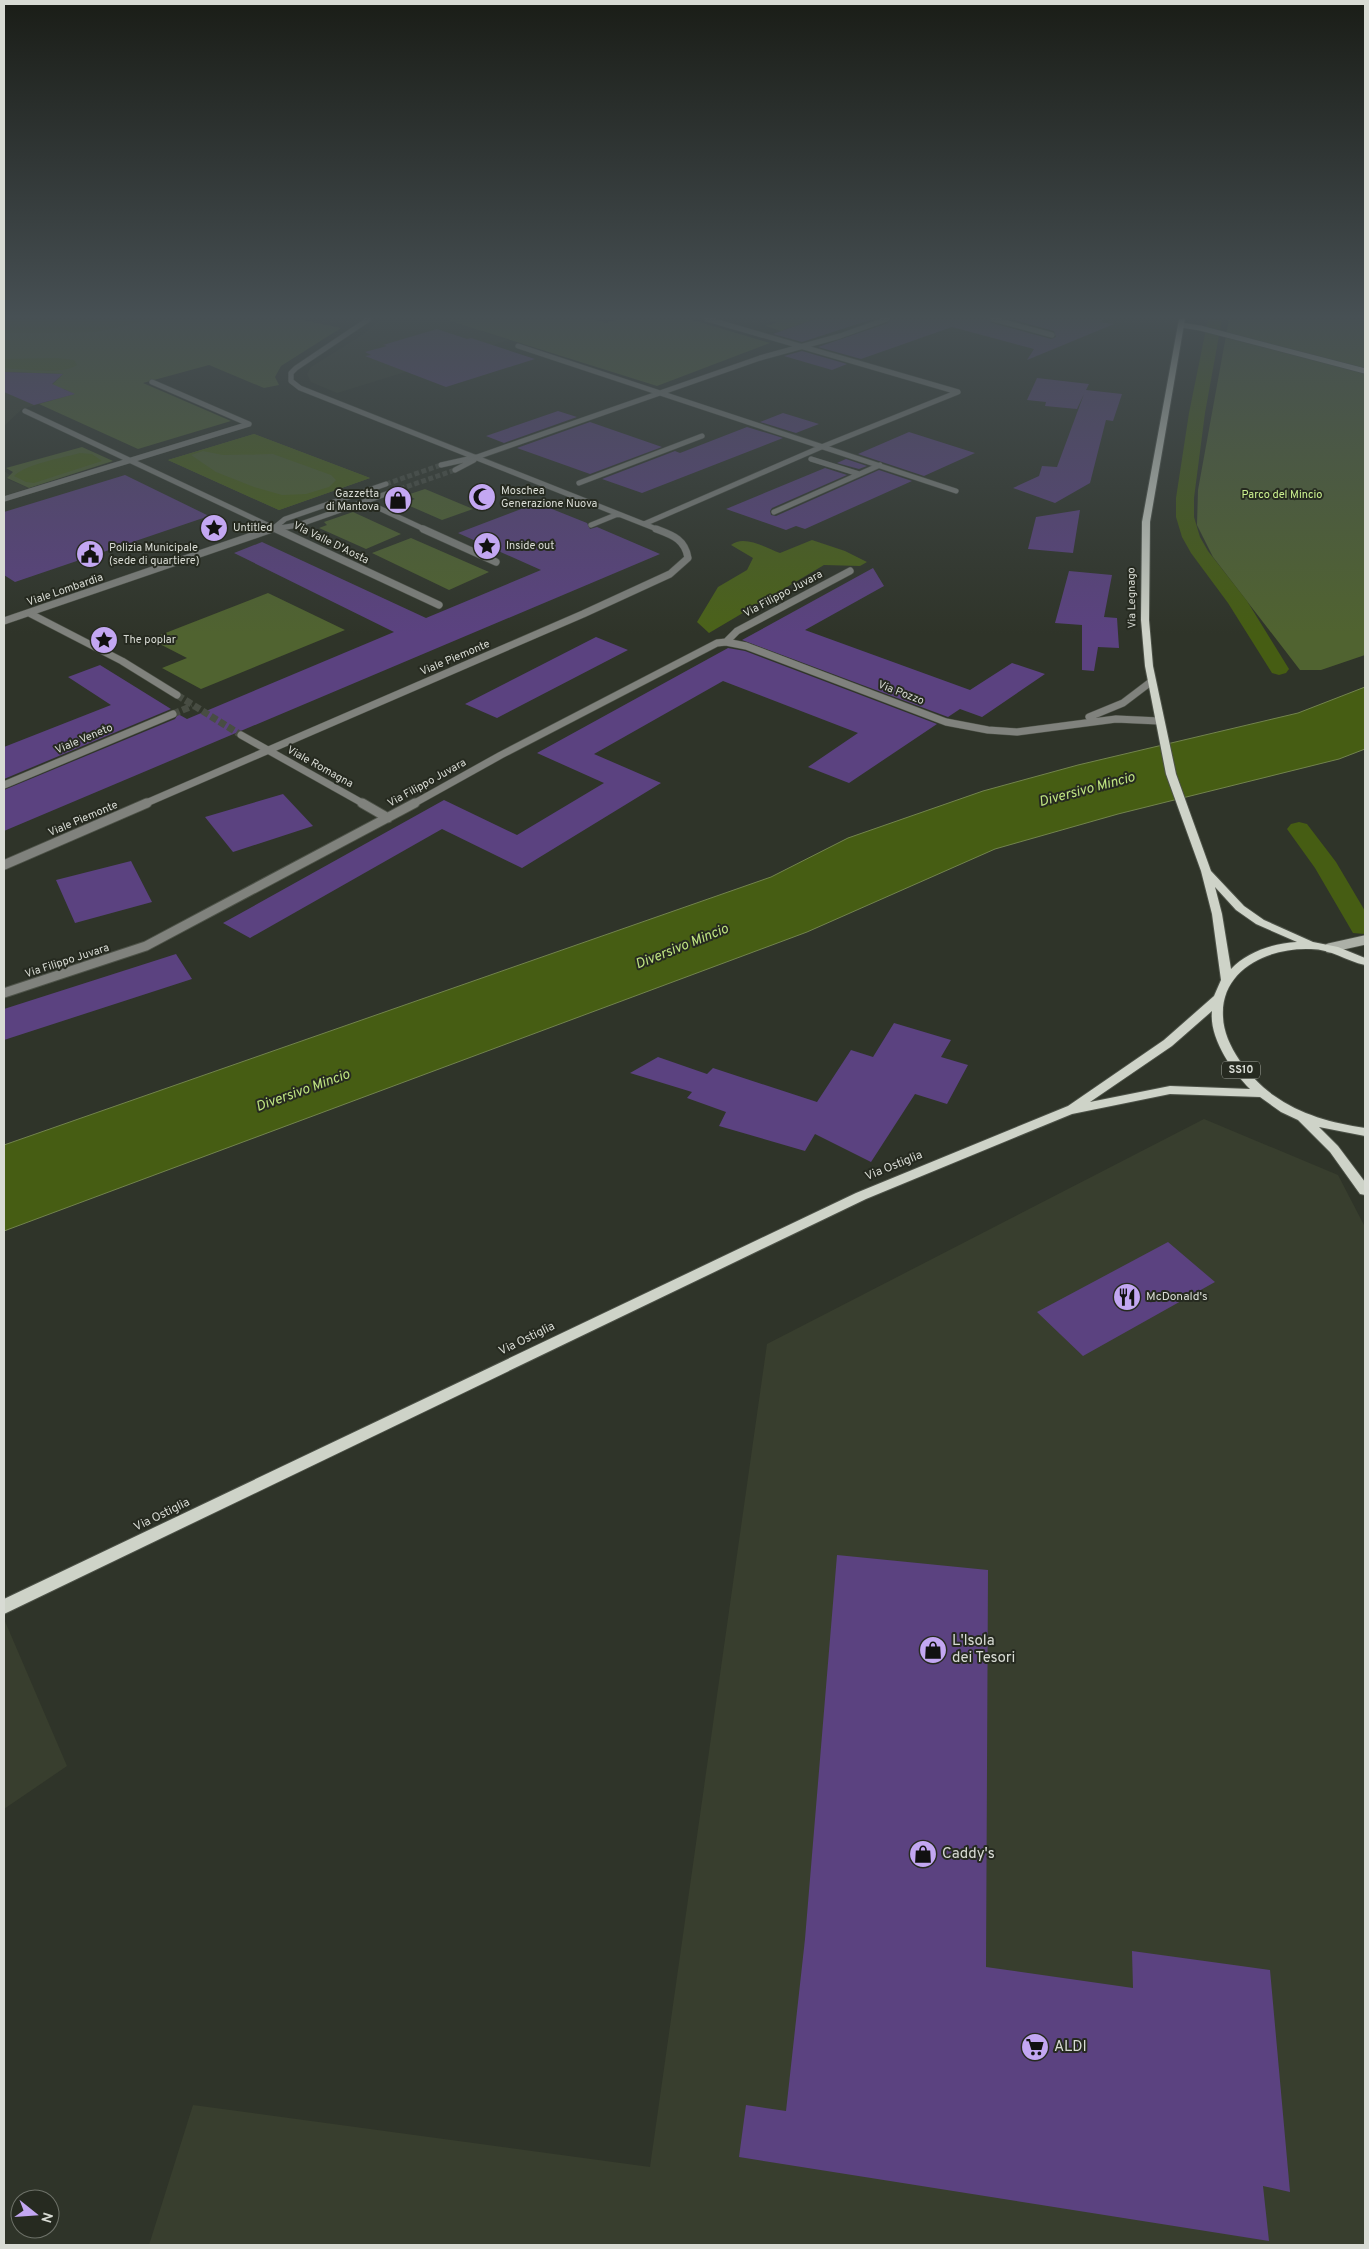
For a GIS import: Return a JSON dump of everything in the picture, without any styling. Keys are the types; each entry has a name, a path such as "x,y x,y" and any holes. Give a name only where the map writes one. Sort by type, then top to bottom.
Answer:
{"main road":[{"name":"Via Legnago","path":"1163,424 1146,522 1145,620 1152,682 1171,774 1206,871 1223,943 1227,980"},
{"name":"Via Legnago","path":"1206,871 1240,908 1260,922 1315,946"},
{"name":"Via Legnago","path":"1365,962 1329,948 1315,946 1290,946 1257,954 1242,965 1227,980 1219,998 1216,1014 1224,1042 1238,1066 1260,1093 1303,1118 1329,1126 1365,1132"},
{"name":"Via Ostiglia","path":"1069,1110 1168,1043 1219,998"},
{"name":"Via Ostiglia","path":"4,1607 861,1196 1069,1110 1170,1090 1260,1093"},
{"name":"Via Legnago","path":"1303,1118 1334,1149 1365,1191"}],"street":[{"name":"Via Valle D'Aosta","path":"53,424 439,605"},
{"path":"4,499 249,424"},
{"name":"Viale Piemonte","path":"4,865 269,752 584,614 670,574 684,564 688,553 683,542 677,537 392,424"},
{"path":"440,465 477,457 571,424"},
{"path":"756,424 956,491"},
{"path":"644,524 879,424"},
{"path":"579,483 702,436"},
{"path":"455,470 477,457"},
{"path":"811,459 859,474"},
{"path":"774,512 880,465"},
{"name":"Viale Lombardia","path":"274,528 285,519 386,484"},
{"name":"Viale Lombardia","path":"4,622 274,528 298,525 400,489"},
{"path":"366,502 496,562"},
{"path":"591,525 618,514"},
{"name":"Via Filippo Juvara","path":"4,993 146,946 702,649 717,643 726,642 728,637 736,631 850,571"},
{"path":"29,613 122,661 177,695"},
{"name":"Via Pozzo","path":"726,642 746,646 956,724 988,730 1017,732 1074,723 1116,719 1159,721"},
{"name":"Via Pozzo","path":"1074,723 1122,703 1152,682"},
{"name":"Viale Veneto","path":"4,785 173,714"},
{"name":"Viale Romagna","path":"241,734 269,752 388,818"},
{"path":"1329,948 1365,940"}],"shaded area":[{"path":"254,434 370,478 279,510 168,460","holes":["203,451 223,455 273,454 331,475 336,480 329,487 306,494 282,495 254,487 216,472 191,455"]},
{"path":"80,453 92,454 102,461 34,483 26,482 14,476 35,465"},
{"path":"4,471 10,475 7,479 29,488 4,496"},
{"path":"812,540 845,551 867,562 860,566 824,565 709,633 697,622 718,587 747,570 753,558 731,545 736,542 749,541 780,553"},
{"path":"1204,1119 1338,1175 1365,1227 1365,2245 149,2245 193,2105 650,2167 767,1344"},
{"path":"4,1619 67,1766 4,1809"}],"green space":[{"path":"83,424 221,424 138,449"},
{"name":"Parco del Mincio","path":"1210,424 1365,424 1365,655 1321,670 1300,670 1213,557 1197,525 1198,490"},
{"path":"254,434 370,478 279,510 168,460"},
{"path":"82,447 113,461 29,488 7,478 13,472 6,468"},
{"path":"425,489 473,509 442,520 403,503 415,499 407,495"},
{"path":"353,512 401,534 366,549 319,528 327,525 324,522"},
{"path":"411,538 489,572 449,590 372,553"},
{"path":"268,593 345,630 201,689 162,668 187,658 150,639"}],"water":[{"name":"Diversivo Mincio","path":"1365,687 1365,749 1339,759 1118,814 995,849 807,932 4,1231 4,1145 771,877 848,838 983,791 1078,765 1298,713"}],"building":[{"path":"521,424 557,424 504,443 486,436"},
{"path":"585,424 596,424 662,447 590,474 517,448"},
{"path":"766,424 819,424 796,433"},
{"path":"1073,424 1105,424 1090,483 1055,503 1013,488 1039,476 1042,466 1057,467"},
{"path":"747,427 783,438 642,493 602,479 675,451 680,453"},
{"path":"909,432 975,453 924,476 858,454"},
{"path":"846,459 867,466 859,469 837,463"},
{"path":"825,468 847,475 772,508 770,511 771,515 776,516 879,470 912,481 805,529 796,526 786,530 726,509"},
{"path":"125,475 209,516 15,582 4,575 4,512"},
{"path":"537,503 587,523 590,529 597,527 660,554 4,831 4,790 175,719 178,714 187,719 394,632 234,553 262,542 426,618 541,570 458,533"},
{"path":"1080,510 1073,553 1028,549 1036,517"},
{"path":"873,568 884,586 805,630 970,690 1012,663 1045,674 982,717 960,709 948,717 742,640"},
{"path":"1069,571 1112,575 1104,617 1117,618 1119,648 1098,647 1094,671 1082,670 1082,625 1055,623"},
{"path":"596,637 628,650 497,718 465,704"},
{"path":"728,648 745,651 937,724 849,783 808,767 858,733 723,681 594,754 661,783 522,868 442,829 250,938 223,923 444,800 517,835 604,783 537,753"},
{"path":"100,665 171,709 4,779 4,747 111,705 68,677"},
{"path":"283,794 313,826 233,852 205,817"},
{"path":"131,861 152,902 75,923 56,880"},
{"path":"176,954 192,979 4,1040 4,1009"},
{"path":"894,1023 951,1040 941,1057 968,1065 947,1104 915,1094 871,1162 815,1134 805,1151 719,1126 726,1112 687,1098 692,1092 630,1073 658,1057 707,1074 713,1068 817,1102 851,1050 873,1057"},
{"name":"McDonald's","path":"1168,1242 1215,1282 1083,1356 1037,1312"},
{"name":"ALDI","path":"837,1555 988,1570 986,1967 1133,1988 1132,1951 1270,1970 1290,2192 1263,2186 1269,2241 739,2157 746,2105 786,2111 805,1939"}],"waterway":[{"path":"1195,424 1185,498 1185,517 1191,537 1200,553 1237,601 1279,669"},
{"path":"1299,829 1327,867 1362,927"}],"tunnel":[{"path":"386,484 441,465"},
{"path":"400,489 455,470"},
{"path":"177,695 241,735"},
{"path":"173,714 192,706"}],"place":[{"name":"Moschea Generazione Nuova","path":"482,497"},
{"name":"Gazzetta di Mantova","path":"398,500"},
{"name":"Untitled","path":"214,528"},
{"name":"Inside out","path":"487,546"},
{"name":"Polizia Municipale (sede di quartiere)","path":"90,554"},
{"name":"The poplar","path":"104,640"},
{"name":"McDonald's","path":"1127,1297"},
{"name":"L'Isola dei Tesori","path":"933,1650"},
{"name":"Caddy's","path":"923,1854"},
{"name":"ALDI","path":"1035,2047"}]}
